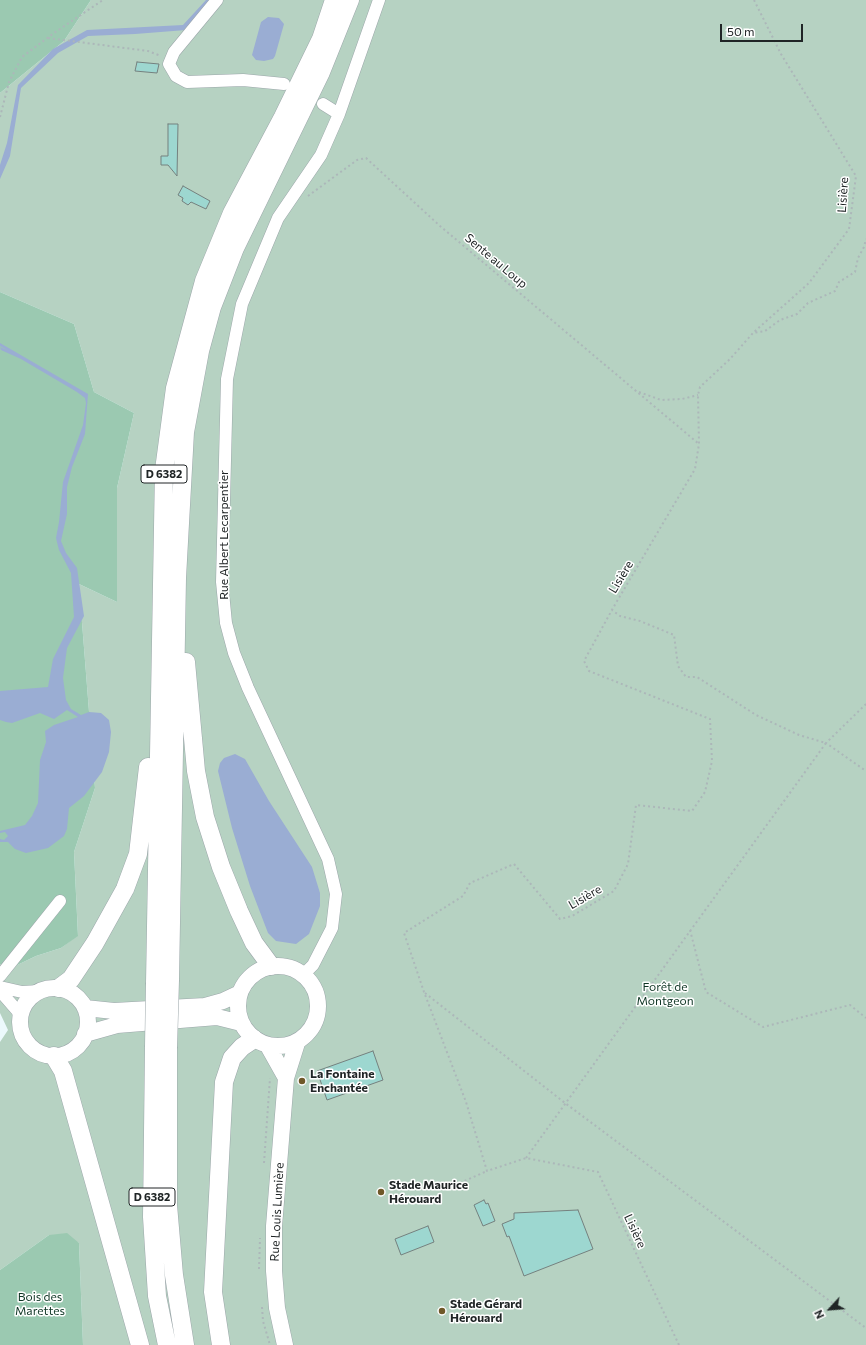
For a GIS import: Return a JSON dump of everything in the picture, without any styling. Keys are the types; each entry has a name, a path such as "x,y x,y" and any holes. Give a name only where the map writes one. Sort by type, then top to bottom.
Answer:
{"highway":[{"name":"D 6382","path":"167,1345 157,1296 152,1225 161,1047 162,608 164,470 175,388 188,335 204,281 232,213 283,116 321,39 334,0"},
{"name":"D 6382","path":"162,981 185,432 200,351 212,307 235,248 321,72 350,0"},
{"path":"321,72 356,0"},
{"path":"178,578 196,771 205,817 221,867 239,911 254,943 271,966"},
{"path":"59,988 71,979 95,943 125,889 138,854 144,806 162,608"},
{"path":"221,1345 213,1292 224,1082 232,1058 242,1047 261,1042"},
{"name":"D 6382","path":"161,1047 168,1205 174,1275 185,1345"},
{"path":"54,1056 63,1071 140,1345"}],"main road":[{"path":"241,1023 238,1013 240,993 252,976 271,966 282,966 293,969 303,975 312,985 317,997 318,1010 315,1023 307,1034 297,1042 278,1047 261,1042"},
{"path":"59,988 70,992 85,1008 87,1025 85,1034 73,1050 54,1056 37,1052 25,1040 19,1023 24,1005 31,997 40,991 59,988"},
{"path":"85,1008 114,1011 205,1006 223,1001 240,993"},
{"path":"85,1034 116,1025 217,1017 241,1023 261,1042 286,1078"},
{"name":"Rue Louis Lumière","path":"285,1345 277,1308 274,1271 274,1226 286,1078 297,1042"}],"street":[{"path":"217,0 174,52 169,64 176,76 187,82 243,80 284,84"},
{"name":"Rue Albert Lecarpentier","path":"303,975 313,965 332,928 336,894 328,859 248,688 234,653 226,623 222,582 227,378 242,304 278,218 321,155 339,114 379,0"},
{"path":"323,104 339,114"},
{"path":"0,976 60,902"},
{"path":"0,987 22,992 40,991"},
{"path":"0,991 15,1006 21,1015"}],"path":[{"path":"0,117 9,82 22,57 103,0"},
{"name":"Lisière","path":"679,1345 598,1172 526,1158 487,1171 466,1102 424,992 404,933 463,896 470,883 514,864 560,919 572,916 614,891 628,864 636,805 692,811 705,792 712,761 710,719 589,671 584,661 612,610 695,469 699,444 698,395 700,387 730,360 753,333 809,283 849,229 856,176 781,54 754,0"},
{"path":"47,38 148,51 162,57 169,64"},
{"name":"Sente au Loup","path":"302,200 356,160 366,158 440,226 699,444"},
{"path":"753,333 765,332 780,320 797,314 808,303 835,291 840,282 855,272 858,258 864,247 866,239"},
{"path":"636,391 661,400 682,399 698,395"},
{"path":"612,610 620,616 640,621 674,635 678,666 686,677 697,677 756,715 799,735 826,743 866,771"},
{"path":"526,1158 565,1102 826,743 866,704"},
{"path":"690,930 706,992 763,1027 850,1005 866,1018"},
{"path":"424,992 565,1102 866,1328"},
{"path":"460,1183 487,1171"}],"green space":[{"path":"0,0 91,0 64,41 0,93"},
{"name":"Forêt de Montgeon","path":"91,0 866,0 866,1345 83,1345 79,1243 49,1235 0,1270 0,1042 8,1030 0,1013 0,964 11,968 36,956 61,948 78,935 74,852 95,788 79,584 117,602 117,488 134,413 94,392 74,324 0,292 0,93 64,41"},
{"path":"0,292 74,324 94,392 134,413 117,488 117,602 79,584 95,788 74,852 78,936 61,948 36,956 11,968 0,964"},
{"name":"Bois des Marettes","path":"67,1233 79,1243 83,1345 0,1345 0,1270 49,1235"}],"water":[{"path":"206,0 210,0 186,30 88,36 58,53 21,88 10,156 0,179 0,165 7,143 18,85 53,49 87,30 183,25"},
{"path":"268,17 279,18 284,24 273,59 264,61 256,60 252,55 261,22"},
{"path":"0,343 88,394 85,434 72,467 67,487 67,514 61,541 66,553 77,568 84,616 67,648 63,678 66,700 71,709 81,715 89,712 101,713 109,720 111,732 109,752 102,772 84,796 69,808 67,829 64,836 48,848 26,853 15,849 8,842 0,842 0,839 4,840 8,836 5,832 0,833 0,831 25,825 32,816 38,803 40,760 46,742 45,731 54,725 78,717 67,710 54,719 40,713 12,723 0,720 0,691 48,687 53,659 74,617 71,573 59,550 56,538 63,482 83,425 86,403 85,398 77,392 21,359 1,350 0,347 7,350 0,346"},
{"path":"235,754 245,759 269,801 312,867 320,893 320,906 309,934 296,944 276,941 268,933 250,886 232,828 218,771 220,763 224,758"}],"building":[{"path":"137,62 159,64 157,73 135,71"},
{"path":"168,124 178,124 177,176 168,165 161,165 161,156 168,156"},
{"path":"183,186 210,201 206,209 191,202 188,205 182,201 183,198 178,195"},
{"path":"373,1051 383,1080 327,1100 317,1071"},
{"path":"484,1200 486,1204 488,1203 495,1221 483,1226 474,1205"},
{"path":"578,1210 593,1249 524,1276 509,1236 507,1237 502,1224 514,1219 514,1213"},
{"path":"428,1226 434,1242 401,1255 395,1239"}],"place":[{"name":"La Fontaine Enchantée","path":"302,1081"},
{"name":"Stade Maurice Hérouard","path":"381,1192"},
{"name":"Stade Gérard Hérouard","path":"442,1311"}]}
